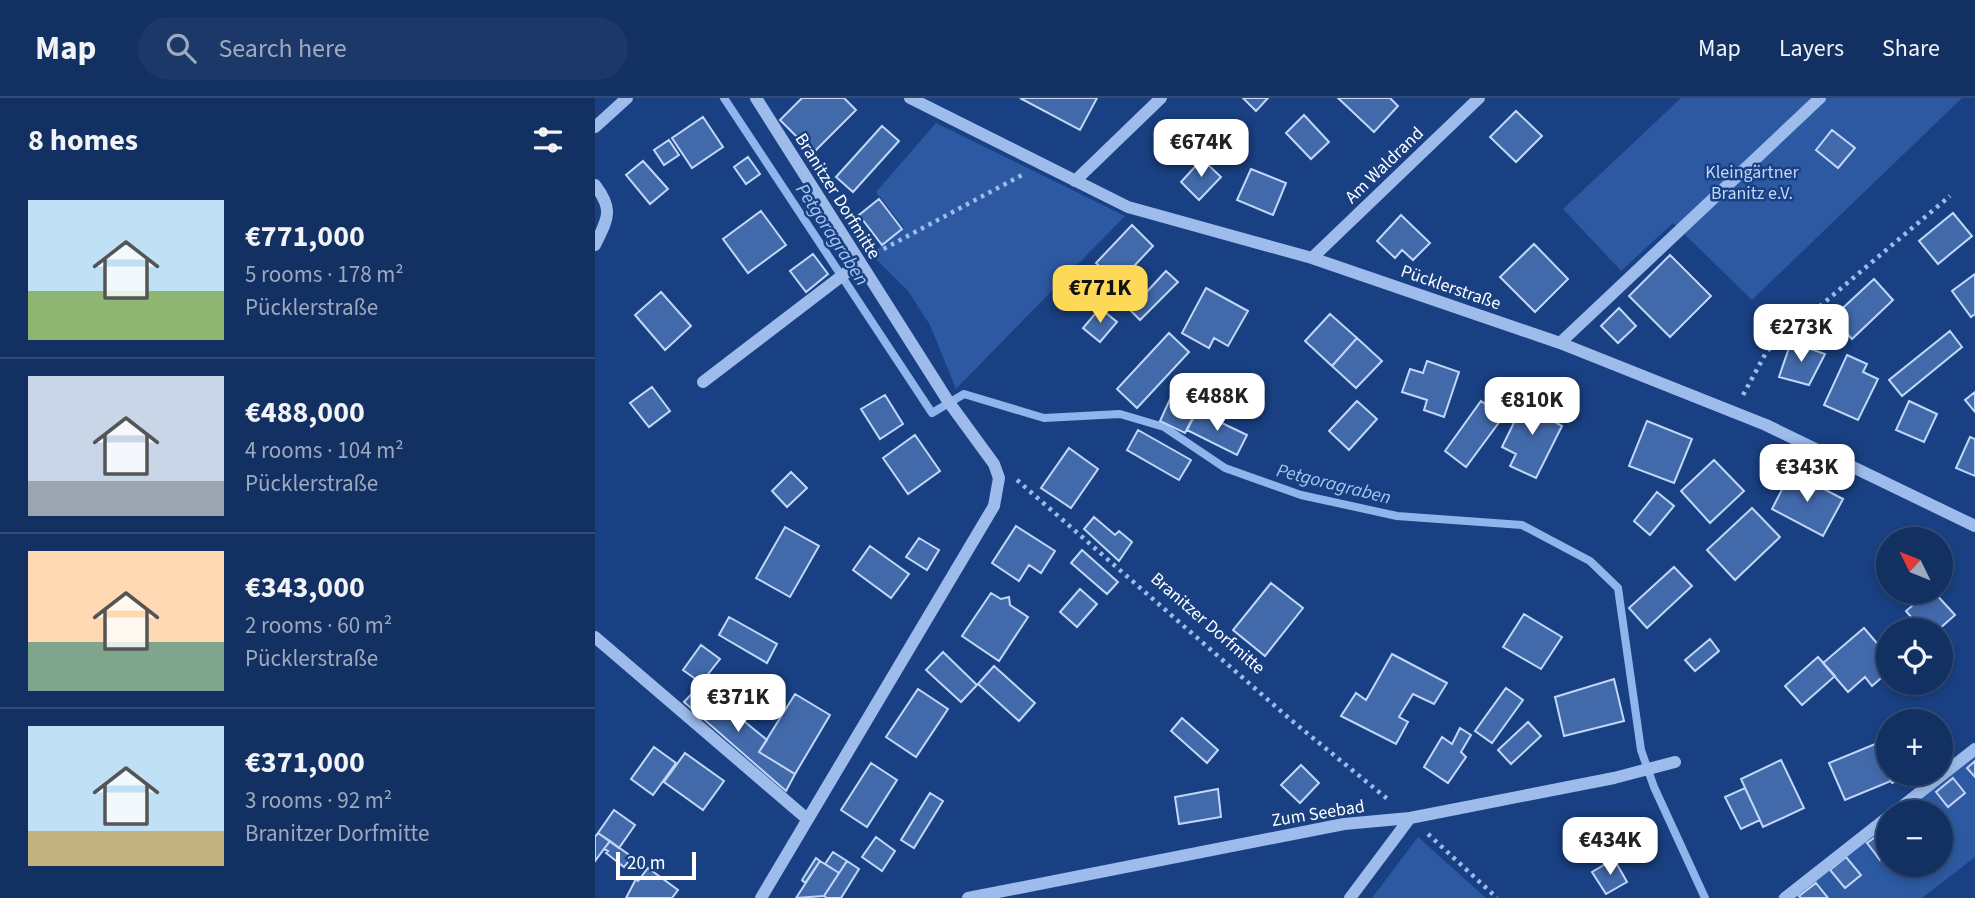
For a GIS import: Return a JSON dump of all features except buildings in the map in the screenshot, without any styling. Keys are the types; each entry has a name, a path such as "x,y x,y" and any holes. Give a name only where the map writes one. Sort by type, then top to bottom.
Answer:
{"street":[{"path":"595,127 627,98"},
{"name":"Branitzer Dorfmitte","path":"755,98 948,401 994,464 999,478 994,506 806,818 761,898"},
{"name":"Pücklerstraße","path":"910,98 1128,207 1313,258 1560,343 1734,411 1975,526"},
{"path":"1075,181 1161,98"},
{"name":"Am Waldrand","path":"1313,258 1479,98"},
{"path":"1560,343 1820,98"},
{"path":"595,185 607,201 607,219 595,245"},
{"path":"703,382 860,262"},
{"path":"595,637 806,818"},
{"path":"1910,800 1975,749"},
{"name":"Zum Seebad","path":"968,898 1344,824 1410,818 1675,762"},
{"path":"1350,898 1410,818"},
{"path":"1785,898 1876,826"}],"path":[{"path":"860,262 1021,177 1030,159"},
{"path":"1734,411 1767,351 1950,196"},
{"name":"Branitzer Dorfmitte","path":"1016,478 1291,720 1410,818 1497,898"}],"green space":[{"name":"Kleingärtner Branitz e.V.","path":"1681,98 1962,98 1752,300 1673,223 1621,271 1563,209"},
{"path":"936,123 1125,216 956,389 930,325 908,291 871,254 904,228 876,192"},
{"path":"1975,742 1975,857 1953,874 1953,800 1901,800 1919,786 1953,786 1953,759"},
{"path":"1876,820 1876,877 1949,877 1922,898 1776,898"},
{"path":"1418,837 1486,898 1372,898"}],"waterway":[{"name":"Petgoragraben","path":"724,98 932,413 964,394 1044,418 1120,414 1164,427 1225,468 1301,495 1397,516 1522,525 1590,561 1618,588 1641,750 1654,787 1705,898"}]}
